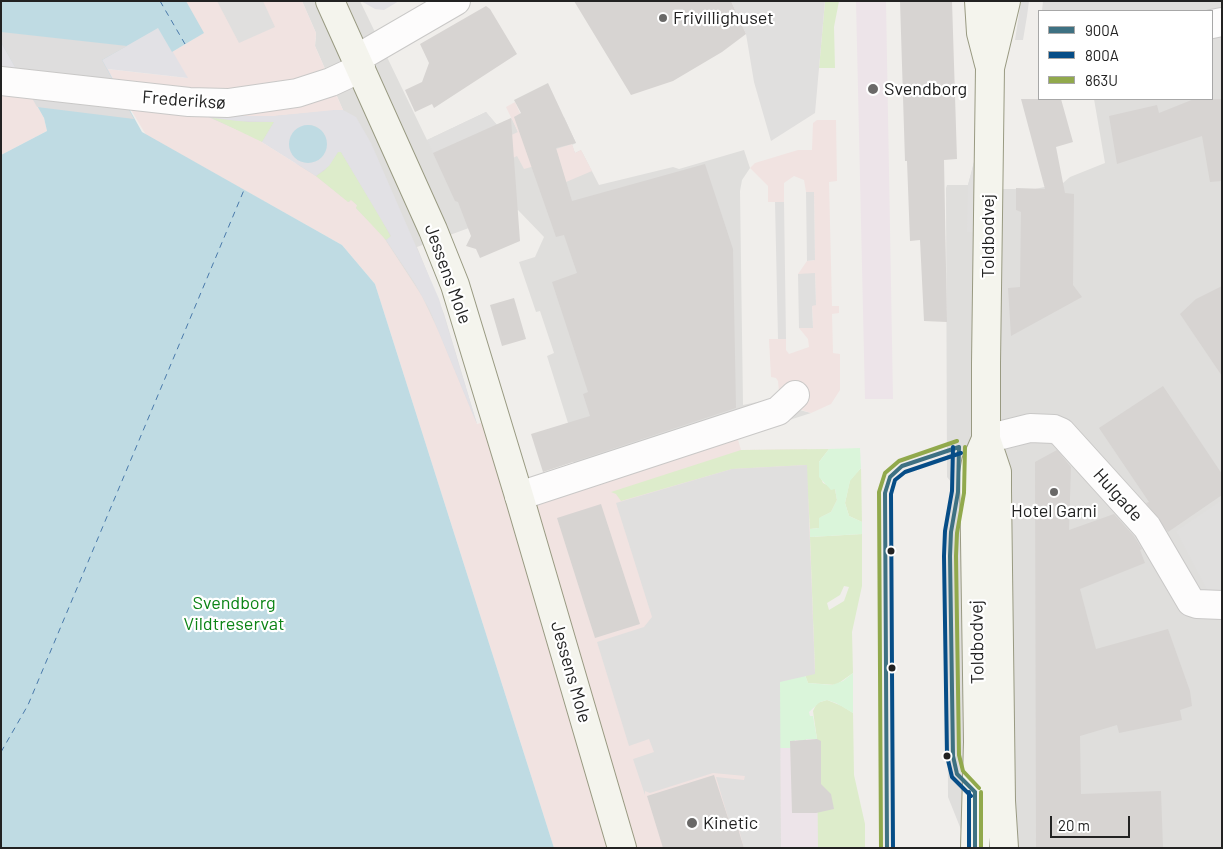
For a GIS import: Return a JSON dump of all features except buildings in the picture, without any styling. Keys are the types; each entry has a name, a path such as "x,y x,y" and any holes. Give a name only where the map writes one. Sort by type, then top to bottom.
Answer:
{"street":[{"name":"Jessens Mole","path":"330,1 433,230 455,285 520,496 622,848"},
{"name":"Frederiksø","path":"10,82 189,102 247,102 310,90 359,64 456,1"},
{"path":"979,1 981,33 989,80"},
{"path":"989,80 1006,1"},
{"name":"Toldbodvej","path":"989,80 986,439 996,472 997,491 1001,801 1004,848"},
{"path":"520,496 778,411 795,395"},
{"name":"Hulgade","path":"986,439 1030,428 1054,429 1060,432 1147,527 1191,602 1222,605"},
{"name":"Toldbodvej","path":"975,848 978,742 974,474 976,462 986,439"}],"shaded area":[{"path":"186,1 302,1 316,33 315,46 343,110 275,116 206,116 254,137 316,176 349,202 351,199 358,206 356,208 381,233 422,296 477,424 496,419 520,496 734,426 741,450 807,449 815,674 780,682 781,848 554,848 375,284 342,245 146,135 107,69 187,78 172,52 194,39"},
{"path":"217,1 263,1 275,27 239,43"},
{"path":"302,1 360,1 427,140 486,112 497,125 512,118 518,132 537,130 564,117 576,143 572,145 575,153 581,150 599,185 673,167 679,169 744,150 750,168 742,180 740,191 743,405 762,401 763,404 769,402 811,413 737,437 578,477 562,425 568,423 547,356 554,353 540,311 536,312 519,262 535,257 544,237 518,210 417,247 444,314 477,424 296,163 254,137 202,116 343,110 315,46 316,33"},
{"path":"361,1 399,1 384,10 375,9"},
{"path":"731,1 825,1 815,113 771,141 754,82 746,34"},
{"path":"856,1 886,1 893,399 865,399"},
{"path":"1021,1 1029,1 1027,16 1023,40 1015,40"},
{"path":"1043,1 1222,1 1222,848 962,848 962,832 948,797 947,526 953,498 951,482 947,477 947,185 968,185 974,162 975,189 1035,189 1063,183 1070,177 1105,163 1094,100 1213,100 1213,10 1042,10"},
{"path":"159,28 188,78 108,69 114,81 1,67 1,32"},
{"path":"1,42 44,118 47,131 1,155"},
{"path":"515,102 529,133 549,162 524,169 517,156 509,160 478,150 518,132 506,107"},
{"path":"343,110 356,117 371,143 439,299 477,424 430,311 414,282 386,240 391,236 341,152 338,152 329,166 316,176 262,142 274,122 238,121 202,116 274,116","holes":["305,126 317,127 325,136 302,162 293,154"]},
{"path":"486,112 497,125 433,153 427,140"},
{"path":"817,120 836,120 837,181 829,182 832,306 839,306 839,313 832,314 833,353 840,354 840,390 831,404 811,413 789,406 779,392 778,381 776,378 771,377 769,339 786,339 786,350 789,354 809,347 808,339 799,328 813,327 812,305 816,305 815,274 798,274 807,261 815,260 814,192 806,192 804,180 794,176 784,183 784,202 768,202 768,186 750,168 755,163 798,150 812,150 813,123"},
{"path":"572,144 575,153 581,150 592,171 566,182 556,149"},
{"path":"974,162 975,232 967,232 968,185"},
{"path":"806,192 814,192 815,260 807,261"},
{"path":"775,202 784,202 786,339 778,339"},
{"path":"815,273 816,305 812,306 813,328 799,328 798,274"},
{"path":"807,465 815,674 780,682 781,848 744,848 737,822 730,824 716,777 744,780 745,776 713,773 650,793 645,791 645,795 633,759 654,752 649,739 629,746 597,642 644,627 652,617 616,503 732,469"},
{"path":"1222,500 1222,591 1207,590 1176,531"},
{"path":"780,748 792,748 818,812 818,848 781,848"}],"green space":[{"path":"825,1 839,1 834,27 835,68 819,68"},
{"path":"212,118 249,122 274,122 262,142"},
{"path":"338,152 341,152 391,237 386,240 356,208 357,205 351,200 348,202 316,176 325,170"},
{"path":"860,448 861,468 850,481 845,503 849,516 862,522 862,534 810,537 810,529 819,528 819,518 831,512 837,500 835,489 831,490 819,477 819,462 829,449"},
{"path":"829,449 819,462 819,474 823,483 835,489 837,500 831,512 821,517 819,528 810,529 806,465 732,469 621,501 616,494 611,492 741,450"},
{"path":"861,468 862,522 849,516 845,503 850,480"},
{"path":"862,534 862,586 852,632 853,673 836,685 808,683 805,675 815,673 810,537","holes":["844,586 849,587 844,601 829,610 827,603 840,595"]},
{"path":"853,673 853,713 827,700 820,702 809,712 810,716 813,716 817,739 806,739 806,742 795,740 792,748 780,748 780,681 805,675 808,683 832,685 843,681"},
{"path":"827,700 853,713 854,775 865,824 865,848 818,848 817,739 813,711 817,703"}],"water":[{"name":"Svendborg Vildtreservat","path":"1,1 186,1 204,33 172,52 158,28 102,60 142,132 342,245 375,284 554,848 1,848 1,155 47,131 44,118 1,42"},
{"path":"308,125 321,131 327,144 321,157 308,163 295,157 289,144 295,131"}],"pier":[{"path":"1,32 127,46 102,60 134,119 37,107 1,42"}],"ferry route":[{"path":"160,1 185,44"},
{"path":"1,752 28,705 244,190"}],"transit line":[{"name":"863U","path":"881,848 879,492 885,473 899,461 957,441"},
{"name":"800A","path":"953,447 952,491 945,531 944,556 947,756 952,777 971,796"},
{"name":"900A","path":"959,447 958,492 951,532 950,556 953,756 957,774 975,792"},
{"name":"900A","path":"887,848 885,493 890,477 902,466 959,447"},
{"name":"863U","path":"965,447 964,493 957,533 956,556 959,755 963,771 979,788"},
{"name":"800A","path":"893,848 891,494 895,480 905,472 961,453"},
{"name":"800A","path":"969,792 969,848"},
{"name":"900A","path":"975,792 975,848"},
{"name":"863U","path":"981,792 981,848"}],"place":[{"name":"Frivillighuset","path":"663,18"},
{"name":"Svendborg","path":"873,89"},
{"name":"Hotel Garni","path":"1054,492"},
{"name":"Kinetic","path":"692,823"}]}
